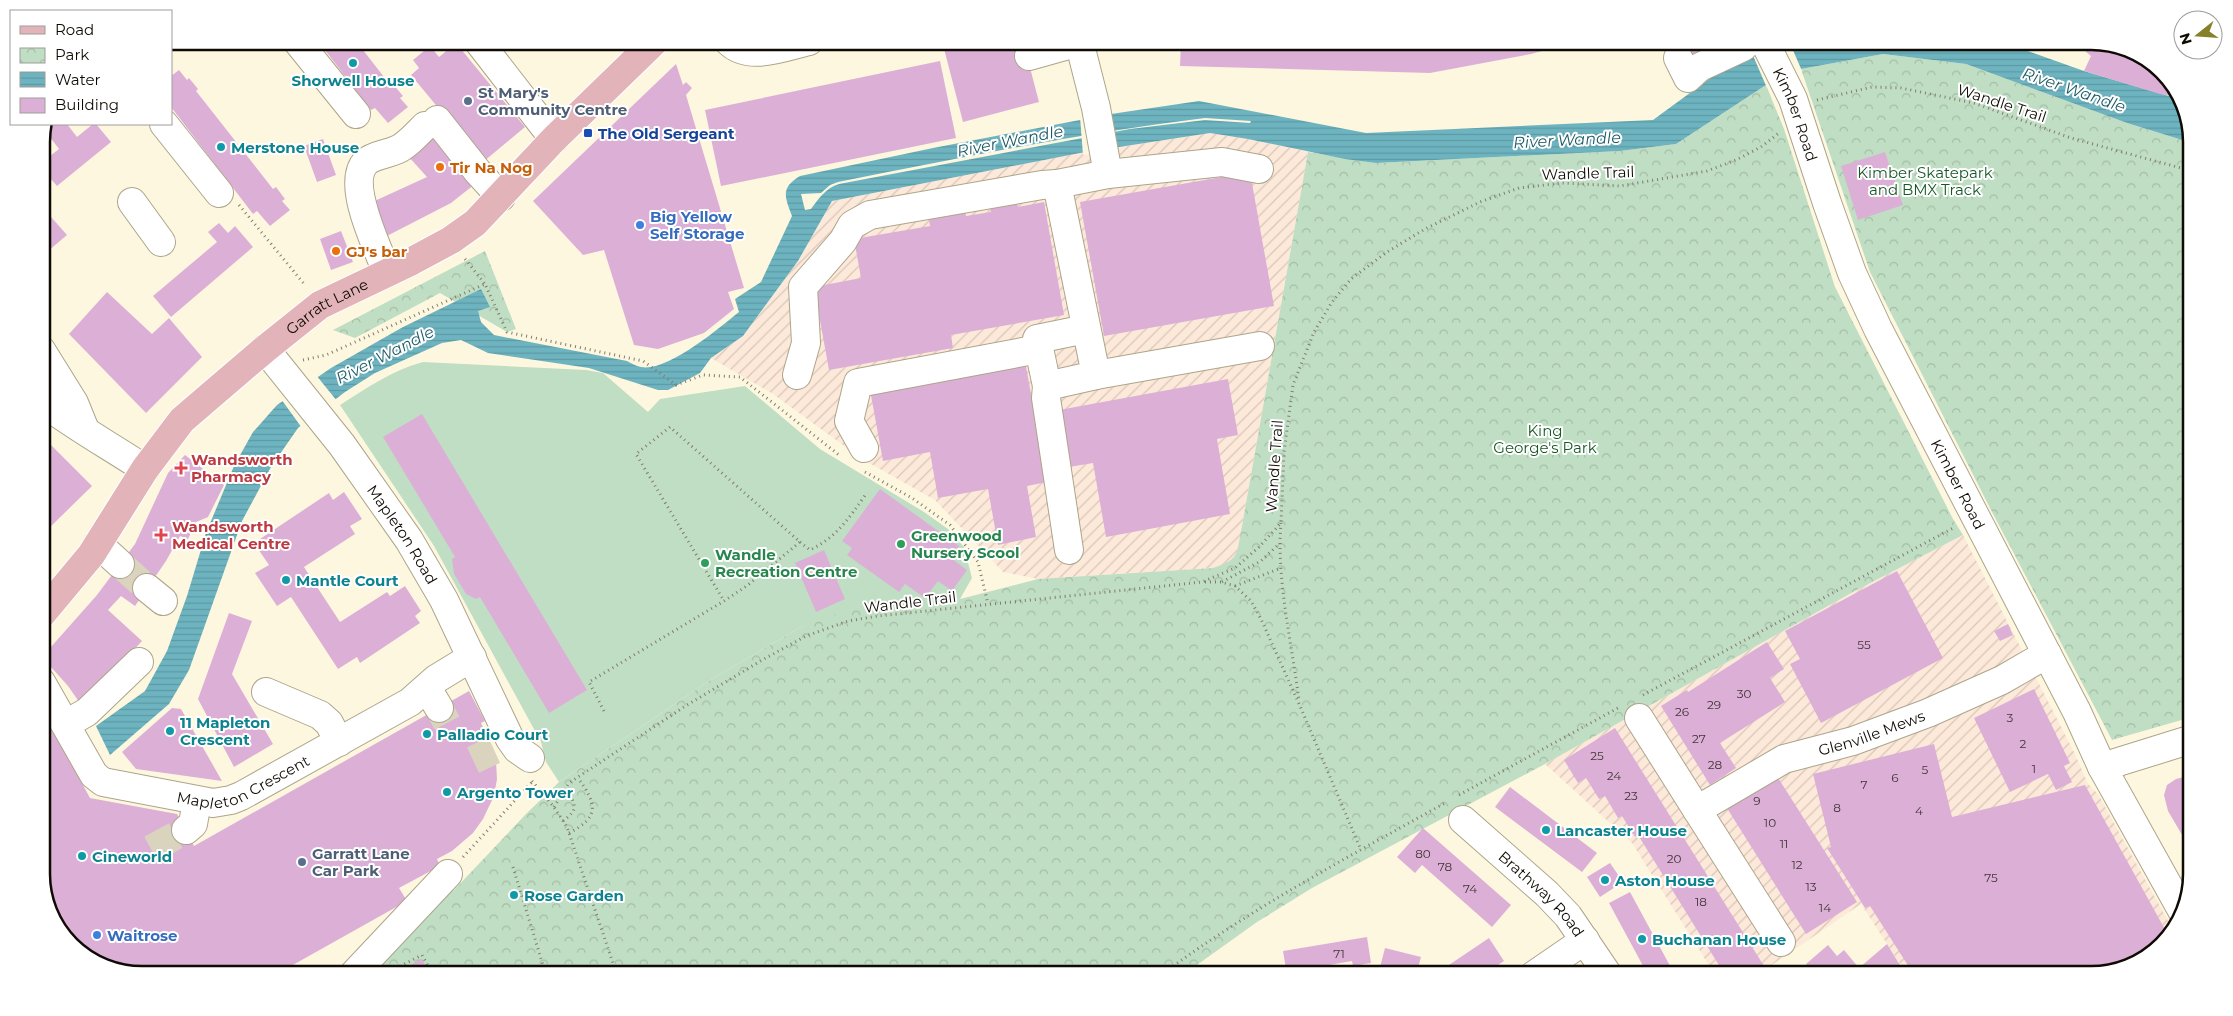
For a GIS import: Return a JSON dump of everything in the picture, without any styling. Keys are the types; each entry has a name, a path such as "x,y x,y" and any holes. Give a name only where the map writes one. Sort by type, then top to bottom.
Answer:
{"main road":[{"name":"Garratt Lane","path":"50,605 98,544 145,469 182,420 320,305 451,240 475,223 554,139 646,50"}],"street":[{"path":"304,50 356,114"},
{"path":"485,50 554,139"},
{"path":"739,50 752,54 769,50"},
{"path":"1029,56 1050,50"},
{"path":"1081,50 1096,108 1106,164"},
{"path":"1678,58 1688,78 1700,67 1737,50"},
{"name":"Kimber Road","path":"1769,50 1786,84 1803,125 1827,203 1852,273 1878,329 2077,712 2102,767 2178,903"},
{"path":"387,272 359,190 359,175 367,162 402,148 431,123 501,196"},
{"path":"165,125 219,192"},
{"path":"797,375 806,343 803,287 843,241 852,225 870,215 1057,184 1106,164 1222,162 1259,169"},
{"path":"1057,184 1096,375"},
{"path":"132,202 161,242"},
{"path":"1069,550 1046,398 1047,386 1037,339 1086,329"},
{"path":"1047,386 1096,375 1260,346"},
{"name":"Mapleton Road","path":"265,349 291,369 320,419 342,445 409,540 444,600 472,657 502,745 516,750 531,770"},
{"path":"864,448 849,421 858,383 1040,349"},
{"path":"50,363 74,403 85,430"},
{"path":"50,407 68,421 145,469"},
{"path":"98,544 120,564"},
{"name":"Glenville Mews","path":"1697,810 1784,759 1853,741 1928,713 2002,680 2047,654"},
{"name":"Mapleton Crescent","path":"50,696 94,775 103,782 213,803 231,800 410,702 433,698 436,679 472,657"},
{"path":"66,724 87,712 139,662"},
{"path":"266,692 320,715 329,723 339,742"},
{"path":"1634,707 1697,810 1782,942"},
{"path":"2102,767 2183,742"},
{"path":"186,830 193,824 197,801"},
{"name":"Brathway Road","path":"1463,820 1547,894 1568,916 1602,966"},
{"path":"361,966 448,874"},
{"path":"1547,966 1585,940"}],"path":[{"name":"Wandle Trail","path":"1810,102 1872,87 1900,88 1974,103 2071,138 2183,169"},
{"name":"Wandle Trail","path":"554,807 569,783 687,705 806,636 848,621 878,616 1202,582 1234,568 1259,547 1281,523 1284,452 1293,385 1314,332 1332,302 1351,280 1402,243 1480,202 1520,188 1562,183 1620,186 1707,170 1736,160 1761,147 1784,130"},
{"path":"219,192 240,205 305,285"},
{"path":"451,240 485,284 507,332 643,361 676,385"},
{"path":"291,369 485,284"},
{"path":"724,601 636,454 670,427 810,550 826,543 840,529 866,494"},
{"path":"1281,523 1279,544 1280,568 1300,706"},
{"path":"1174,966 1242,919 1301,883 1634,707 1961,524"},
{"path":"604,711 589,682 724,601 748,585 800,542"},
{"path":"1221,582 1261,561 1279,544"},
{"path":"1235,586 1280,568"},
{"path":"1202,582 1221,582 1235,586 1251,601 1300,706 1361,850"},
{"path":"448,874 531,770 569,833 613,966"},
{"path":"569,833 588,821 592,814 593,804 591,798 578,778"},
{"path":"563,821 573,814 575,808 572,798 566,789"},
{"path":"514,867 543,966"},
{"path":"401,966 422,955 428,966"}],"shaded area":[{"path":"1210,133 1308,152 1242,526 1236,557 1231,563 1213,568 1038,579 1003,572 935,500 862,459 773,394 711,358 743,336 798,261 832,201 1080,153"},
{"path":"1963,535 2074,752 2088,784 2098,794 2169,923 2152,943 2132,957 2103,965 1901,966 1861,904 1770,966 1709,966 1632,843 1545,764 1853,592"}],"green space":[{"name":"Kimber Skatepark and BMX Track","path":"1883,54 1966,64 2127,123 2183,140 2183,720 2112,740 1992,512 1870,272 1801,69"},
{"name":"King George's Park","path":"1766,85 1784,129 1835,287 1953,519 1963,535 1853,592 1545,764 1312,888 1257,922 1196,966 378,966 437,899 454,890 559,782 712,679 801,627 832,615 866,607 929,604 960,599 1038,579 1213,568 1233,558 1238,549 1308,152 1376,163 1620,151 1676,144"},
{"path":"485,251 516,329 507,332 440,293 355,338 333,330"},
{"name":"Wandle Recreation Centre","path":"423,362 586,370 603,373 648,412 660,399 745,386 820,449 924,512 948,529 964,547 972,578 960,599 801,627 712,679 559,782 546,762 541,742 434,546 340,405 390,375"}],"water":[{"name":"River Wandle","path":"1759,50 2025,50 2084,71 2171,97 2180,118 2183,140 2127,123 1966,64 1883,54 1801,69 1766,85 1676,144 1620,151 1376,163 1345,159 1210,133 1080,153 832,201 798,261 743,336 711,358 700,373 668,390 658,390 589,368 488,353 461,340 442,343 375,373 345,392 298,428 271,467 242,521 189,670 169,704 110,755 96,726 145,691 167,651 187,596 206,533 234,466 253,432 277,405 331,368 403,327 481,289 490,307 478,311 481,322 494,335 627,361 641,367 652,367 679,356 739,312 735,299 761,282 792,216 787,203 786,193 789,185 800,176 1111,114 1199,101 1366,133 1653,120 1728,65","holes":["1205,118 1251,121 1250,123 1205,120 1130,129 839,184 820,197 811,209 805,210 801,194 821,193 830,185 838,182 1112,131"]}],"pier":[{"path":"1793,50 1802,71 1767,88 1751,51"},
{"path":"1109,112 1118,150 1083,155 1080,117"},
{"path":"316,375 337,401 302,428 281,399"}],"building":[{"name":"Shorwell House","path":"325,50 363,50 391,86 393,84 403,96 400,98 408,107 388,123 375,108 371,110"},
{"name":"St Mary's Community Centre","path":"425,50 433,50 439,57 448,50 462,50 525,127 483,162 411,75 419,68 413,60"},
{"path":"944,50 1025,50 1039,102 963,122"},
{"path":"1181,50 1546,50 1430,73 1180,66"},
{"path":"1679,50 1725,50 1687,67"},
{"path":"2084,50 2115,53 2137,62 2156,77 2171,96 2084,71 2091,56"},
{"path":"940,61 956,138 721,186 705,110"},
{"name":"Big Yellow Self Storage","path":"676,64 683,85 686,82 692,88 686,95 744,288 728,292 734,309 704,333 658,349 634,345 604,250 583,255 533,201"},
{"name":"Merstone House","path":"179,70 187,80 189,78 198,89 196,91 273,189 276,187 285,199 282,201 290,210 270,226 257,211 253,214 172,108 172,75"},
{"path":"52,125 68,125 77,137 92,125 97,125 111,142 57,186 50,178 50,156 59,149 50,137"},
{"path":"435,130 475,184 451,203 383,238 368,204 427,177 408,156"},
{"path":"323,139 336,175 317,182 304,146"},
{"path":"1885,152 1903,205 1858,220 1841,166"},
{"path":"1250,172 1274,306 1104,336 1080,202"},
{"path":"1016,193 1018,207 1044,202 1064,315 951,335 953,348 829,370 814,287 861,278 854,239 930,226 927,208 964,202 966,216 991,212 988,198"},
{"path":"50,216 67,235 50,249"},
{"path":"219,223 228,233 235,226 253,247 171,317 153,296 217,242 208,232"},
{"name":"GJ's bar","path":"341,231 353,262 331,270 320,239"},
{"path":"107,292 152,334 169,318 202,357 146,413 69,334"},
{"path":"1025,361 1047,482 1027,486 1036,537 998,545 988,489 938,498 930,452 883,461 870,390"},
{"path":"1228,379 1238,435 1217,439 1230,514 1106,537 1093,463 1069,467 1059,410"},
{"path":"422,414 587,690 549,713 480,597 476,599 466,594 454,574 452,559 455,557 383,437"},
{"path":"50,444 92,486 50,527"},
{"path":"185,455 224,485 208,517 196,522 188,539 180,536 166,561 135,606 121,596 108,610 142,641 82,706 68,686 50,666 50,648 97,595 135,544 168,473"},
{"name":"Greenwood Nursery Scool","path":"880,489 959,546 951,558 967,570 952,591 938,581 925,598 905,584 899,592 847,555 852,548 842,541"},
{"name":"Mantle Court","path":"344,492 362,519 350,526 355,534 304,567 340,622 387,592 390,596 405,586 421,611 415,616 420,623 360,663 357,657 338,669 291,597 277,606 255,573 269,565 254,543 329,493 333,500"},
{"path":"824,550 845,599 816,612 795,563"},
{"path":"1897,571 1943,658 1821,723 1790,664 1800,659 1785,631"},
{"path":"229,613 252,621 232,674 273,744 234,767 198,699"},
{"path":"2008,624 2013,635 2000,641 1994,631"},
{"path":"1767,642 1784,669 1770,678 1785,702 1720,743 1736,768 1710,785 1661,706 1687,690 1688,692"},
{"path":"2034,689 2070,763 2064,766 2072,782 2056,790 2048,774 2010,792 1974,718"},
{"path":"469,691 485,721 481,723 494,750 497,779 494,796 483,819 473,833 452,851 437,859 440,866 399,888 407,901 291,966 130,965 118,963 96,954 77,939 62,920 53,898 50,880 50,725 90,798 177,814 194,846"},
{"name":"11 Mapleton Crescent","path":"172,708 181,709 222,781 136,769 122,752"},
{"path":"1615,728 1764,966 1719,966 1638,835 1635,837 1622,816 1618,818 1605,796 1599,799 1586,778 1578,783 1564,760"},
{"path":"1934,744 1952,817 2085,785 2165,929 2152,943 2132,957 2103,965 1908,966 1870,906 1865,908 1827,848 1831,847 1813,774"},
{"path":"1775,773 1857,902 1806,934 1725,805"},
{"path":"2183,777 2183,837 2168,811 2164,795 2167,785"},
{"name":"Lancaster House","path":"1510,787 1597,853 1582,872 1495,807"},
{"path":"1423,828 1511,905 1492,927 1422,865 1415,873 1397,857"},
{"name":"Aston House","path":"1610,863 1623,882 1600,897 1587,877"},
{"name":"Buchanan House","path":"1630,892 1670,966 1643,966 1609,903"},
{"path":"1367,937 1371,963 1353,966 1352,961 1323,966 1286,966 1283,951"},
{"path":"1489,938 1504,961 1496,966 1447,966"},
{"path":"1887,944 1900,966 1861,966"},
{"path":"1828,945 1837,956 1844,950 1857,966 1808,966 1806,964"},
{"path":"1385,948 1421,957 1418,966 1380,966"},
{"path":"422,959 426,966 408,966"}],"tunnel":[{"path":"120,564 147,588"},
{"path":"439,708 447,723"},
{"path":"473,760 494,750"},
{"path":"151,849 186,830"}],"place":[{"name":"Shorwell House","path":"353,63"},
{"name":"St Mary's Community Centre","path":"468,101"},
{"name":"The Old Sergeant","path":"588,133"},
{"name":"Merstone House","path":"221,147"},
{"name":"Tir Na Nog","path":"440,167"},
{"name":"Big Yellow Self Storage","path":"640,225"},
{"name":"GJ's bar","path":"336,251"},
{"name":"Wandsworth Pharmacy","path":"181,468"},
{"name":"Wandsworth Medical Centre","path":"161,535"},
{"name":"Greenwood Nursery Scool","path":"901,544"},
{"name":"Wandle Recreation Centre","path":"705,563"},
{"name":"Mantle Court","path":"286,580"},
{"name":"11 Mapleton Crescent","path":"170,731"},
{"name":"Palladio Court","path":"427,734"},
{"name":"Argento Tower","path":"447,792"},
{"name":"Lancaster House","path":"1546,830"},
{"name":"Cineworld","path":"82,856"},
{"name":"Garratt Lane Car Park","path":"302,862"},
{"name":"Aston House","path":"1605,880"},
{"name":"Rose Garden","path":"514,895"},
{"name":"Waitrose","path":"97,935"},
{"name":"Buchanan House","path":"1642,939"}]}
